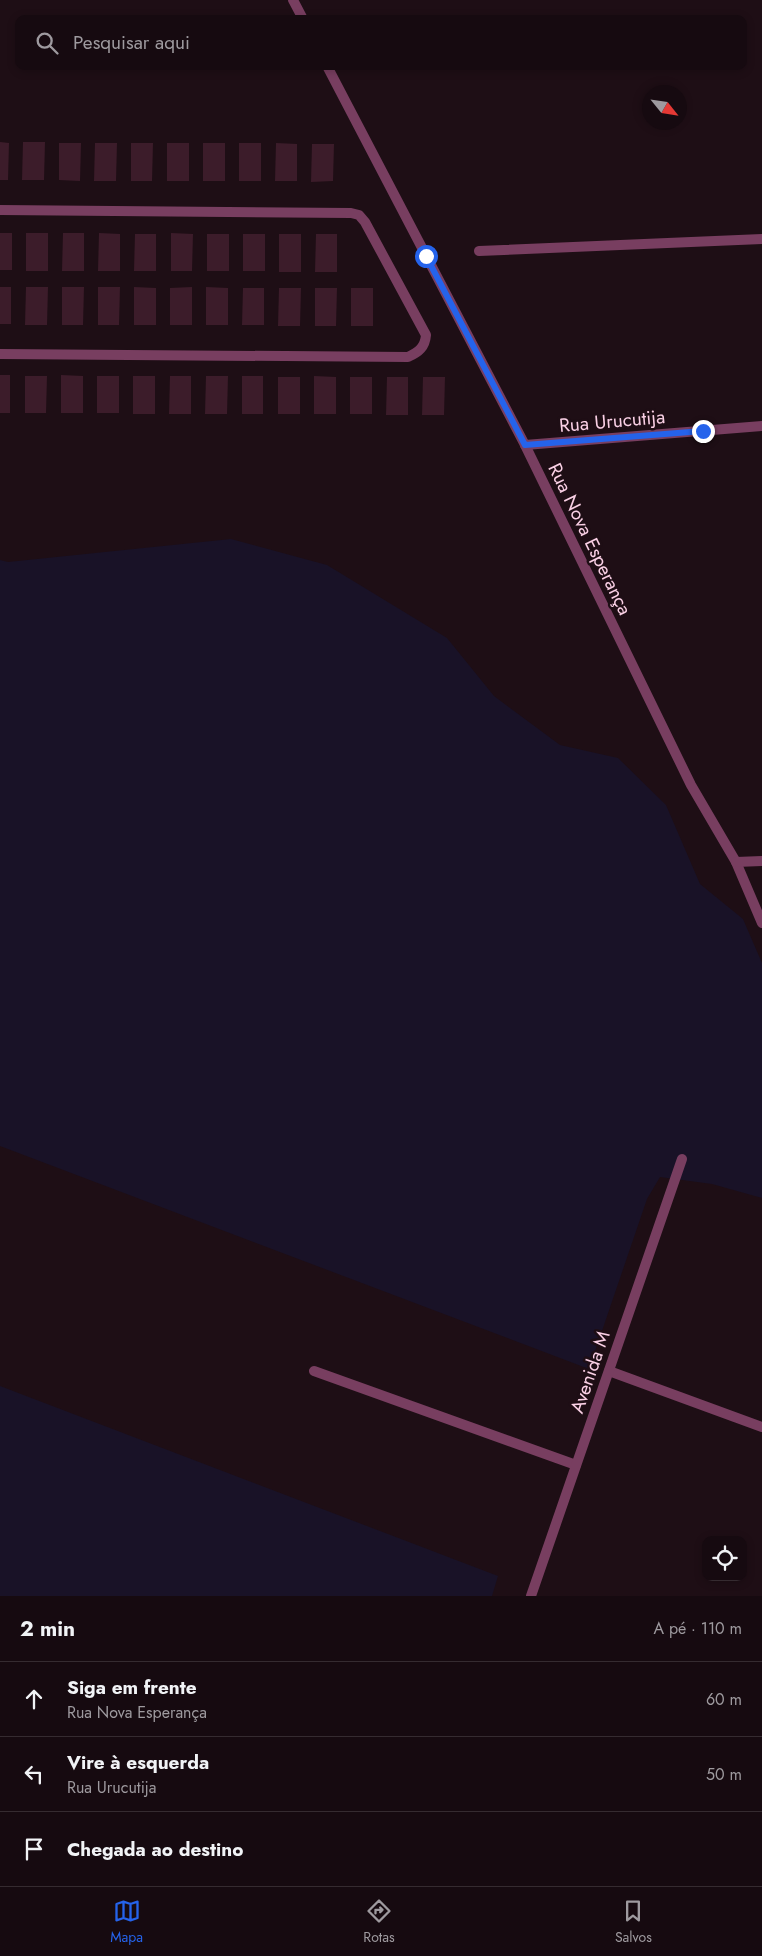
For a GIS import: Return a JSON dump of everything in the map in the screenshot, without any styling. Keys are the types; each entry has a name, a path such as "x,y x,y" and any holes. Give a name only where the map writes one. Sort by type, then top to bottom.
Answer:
{"street":[{"path":"293,0 300,15"},
{"name":"Rua Nova Esperança","path":"329,70 525,445 691,785 736,862 762,923"},
{"path":"0,210 351,213 359,215 365,222 426,335 425,344 417,353 408,357 0,354"},
{"path":"479,251 762,239"},
{"name":"Rua Urucutija","path":"525,445 762,426"},
{"path":"736,862 762,860"},
{"name":"Avenida M","path":"531,1596 682,1159"},
{"path":"314,1370 576,1465"},
{"path":"608,1371 762,1428"}],"shaded area":[{"path":"231,539 327,565 447,638 494,696 560,745 618,758 666,805 700,884 743,919 762,963 762,1198 712,1184 660,1177 647,1199 589,1369 0,1146 0,560 8,562"},
{"path":"0,1386 498,1576 492,1596 0,1596"}],"building":[{"path":"0,142 9,143 8,180 0,180"},
{"path":"23,142 45,142 44,180 22,180"},
{"path":"59,143 81,143 80,181 59,180"},
{"path":"95,143 117,143 116,181 94,181"},
{"path":"131,143 153,143 152,181 131,181"},
{"path":"167,143 189,143 189,181 167,181"},
{"path":"203,143 225,143 225,181 203,181"},
{"path":"239,143 261,143 261,181 239,181"},
{"path":"276,143 297,144 297,181 275,181"},
{"path":"312,144 334,144 333,181 311,182"},
{"path":"0,233 12,233 12,270 0,270"},
{"path":"26,233 48,233 48,271 26,271"},
{"path":"63,233 84,233 84,271 62,271"},
{"path":"99,233 120,234 120,271 98,271"},
{"path":"171,233 193,234 192,271 171,271"},
{"path":"135,234 156,234 156,271 134,271"},
{"path":"207,234 229,234 229,271 207,271"},
{"path":"243,234 265,234 265,271 243,271"},
{"path":"279,234 301,234 301,272 279,272"},
{"path":"316,234 337,234 337,272 315,272"},
{"path":"0,287 11,287 11,324 0,324"},
{"path":"26,287 48,287 47,325 25,325"},
{"path":"62,287 84,287 83,325 62,325"},
{"path":"98,287 120,287 119,325 98,325"},
{"path":"134,287 156,288 156,325 134,325"},
{"path":"192,287 192,325 170,325 170,288"},
{"path":"206,287 228,288 228,325 206,325"},
{"path":"243,288 264,288 264,325 242,325"},
{"path":"279,288 301,288 300,326 278,326"},
{"path":"315,288 337,288 336,326 315,326"},
{"path":"351,288 373,288 373,326 351,326"},
{"path":"0,375 10,375 10,413 0,413"},
{"path":"61,375 83,376 83,413 61,413"},
{"path":"25,376 47,376 46,413 25,413"},
{"path":"97,376 119,376 119,413 97,413"},
{"path":"133,376 155,376 155,414 133,414"},
{"path":"170,376 191,376 191,414 169,414"},
{"path":"206,376 228,376 227,414 205,414"},
{"path":"242,376 263,376 263,414 242,414"},
{"path":"314,376 336,377 336,414 314,414"},
{"path":"278,377 300,377 300,414 278,414"},
{"path":"350,377 372,377 372,414 350,414"},
{"path":"387,377 408,377 408,415 386,415"},
{"path":"423,377 445,377 444,415 422,415"}],"route":[{"path":"426,256 525,445 703,431"}]}
